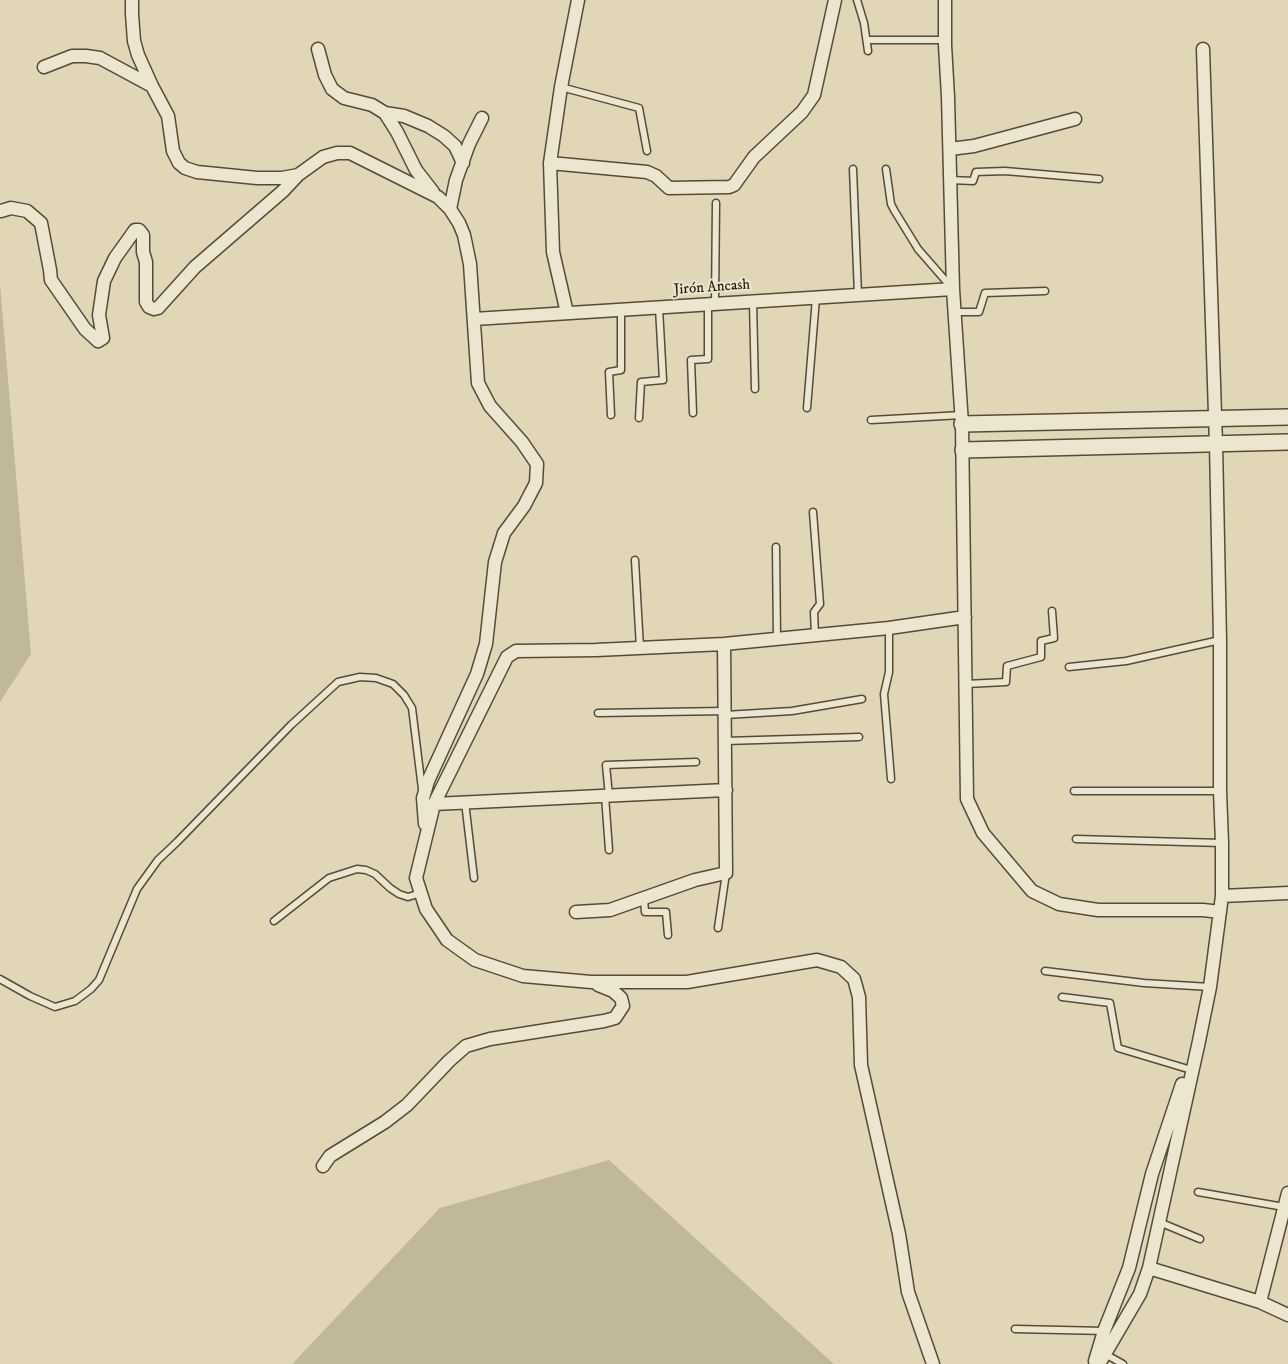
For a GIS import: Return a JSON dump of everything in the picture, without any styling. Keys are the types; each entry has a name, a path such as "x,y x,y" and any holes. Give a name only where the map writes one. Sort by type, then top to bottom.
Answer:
{"street":[{"path":"132,0 134,41 138,55 168,116 173,150 179,163 185,168 197,172 257,178 282,178 298,175"},
{"path":"567,313 553,252 550,163 561,87 578,0"},
{"path":"550,163 647,172 656,176 669,188 729,187 734,185 754,157 802,112 814,95 836,0"},
{"path":"945,0 953,289 963,450 967,799 983,833 1032,891 1058,904 1098,910 1203,910 1220,912"},
{"path":"318,49 325,74 332,88 344,98 372,105 385,112 404,116 428,126 456,146 463,163"},
{"path":"1102,1359 1140,1294 1148,1268 1203,1023 1210,987 1222,896 1216,419 1203,49"},
{"path":"44,67 72,56 93,57 107,62 152,86"},
{"path":"385,112 416,170 438,198 450,208 459,222 464,235 470,264 478,383 490,406 522,442 537,464 536,483 524,506 504,533 495,562 486,644 477,674 428,781 429,801 425,839 416,878 426,908 447,940 475,960 524,976 591,982 687,982 817,960 841,967 854,979 859,997 861,1065 899,1234 908,1292 933,1364"},
{"path":"450,208 456,180 468,144 482,118"},
{"path":"950,149 974,146 1075,119"},
{"path":"1,211 11,208 27,211 41,223 51,280 80,323 98,341 103,338 99,315 104,281 116,258 135,230 139,230 143,235 143,252 146,262 146,302 149,307 154,309 158,308 195,267 269,203 298,175 323,157 337,153 350,153 438,198"},
{"name":"Jirón Ancash","path":"474,319 953,289"},
{"path":"962,419 1216,419 1288,417"},
{"path":"963,450 1288,442"},
{"path":"429,801 506,657 516,651 724,644 889,628 965,617"},
{"path":"576,912 610,910 695,880 726,873 724,644"},
{"path":"429,801 465,802 726,790"},
{"path":"1222,896 1288,893"},
{"path":"323,1166 330,1156 385,1122 407,1105 466,1046 490,1039 615,1018 624,1006 621,998 614,992 591,982"},
{"path":"1094,1364 1104,1331 1128,1268 1152,1174 1203,1023"},
{"path":"1260,1302 1288,1193"},
{"path":"1148,1268 1260,1302 1288,1315"}],"lane":[{"path":"857,0 868,40 868,51"},
{"path":"868,40 945,40"},
{"path":"561,87 639,108 647,151"},
{"path":"853,169 858,295"},
{"path":"886,169 891,204 894,210 918,249 953,289"},
{"path":"950,180 973,180 976,172 1005,172 1098,179"},
{"path":"693,413 691,360 708,359 716,203"},
{"path":"955,312 979,312 985,293 1045,291"},
{"path":"807,408 816,298"},
{"path":"753,302 755,389"},
{"path":"639,418 641,382 664,380 659,308"},
{"path":"611,415 610,372 621,370 621,310"},
{"path":"871,420 962,419"},
{"path":"813,512 820,604 814,612 815,635"},
{"path":"776,547 777,639"},
{"path":"635,560 640,648"},
{"path":"966,684 1006,682 1006,666 1041,657 1041,641 1054,638 1052,611"},
{"path":"889,628 889,672 884,694 891,779"},
{"path":"1070,667 1134,660 1220,640"},
{"path":"0,979 30,996 55,1007 75,1001 91,990 99,980 137,889 158,860 178,842 291,726 338,682 360,678 376,678 393,684 404,695 412,708 429,801"},
{"path":"598,713 792,711 862,699"},
{"path":"726,741 859,737"},
{"path":"609,850 606,765 696,762"},
{"path":"1074,791 1220,791"},
{"path":"465,802 474,878"},
{"path":"1076,839 1222,843"},
{"path":"274,921 329,878 357,869 366,870 374,874 399,894 408,897 421,893"},
{"path":"718,928 726,873"},
{"path":"644,898 646,912 666,912 668,935"},
{"path":"1045,972 1210,987"},
{"path":"1062,997 1110,1003 1118,1048 1188,1069"},
{"path":"1198,1192 1284,1207"},
{"path":"1159,1222 1200,1239"},
{"path":"1015,1329 1118,1331"},
{"path":"1102,1359 1123,1364"}],"shaded area":[{"path":"0,284 31,654 0,702"},
{"path":"609,1160 834,1364 292,1364 440,1208"}]}
